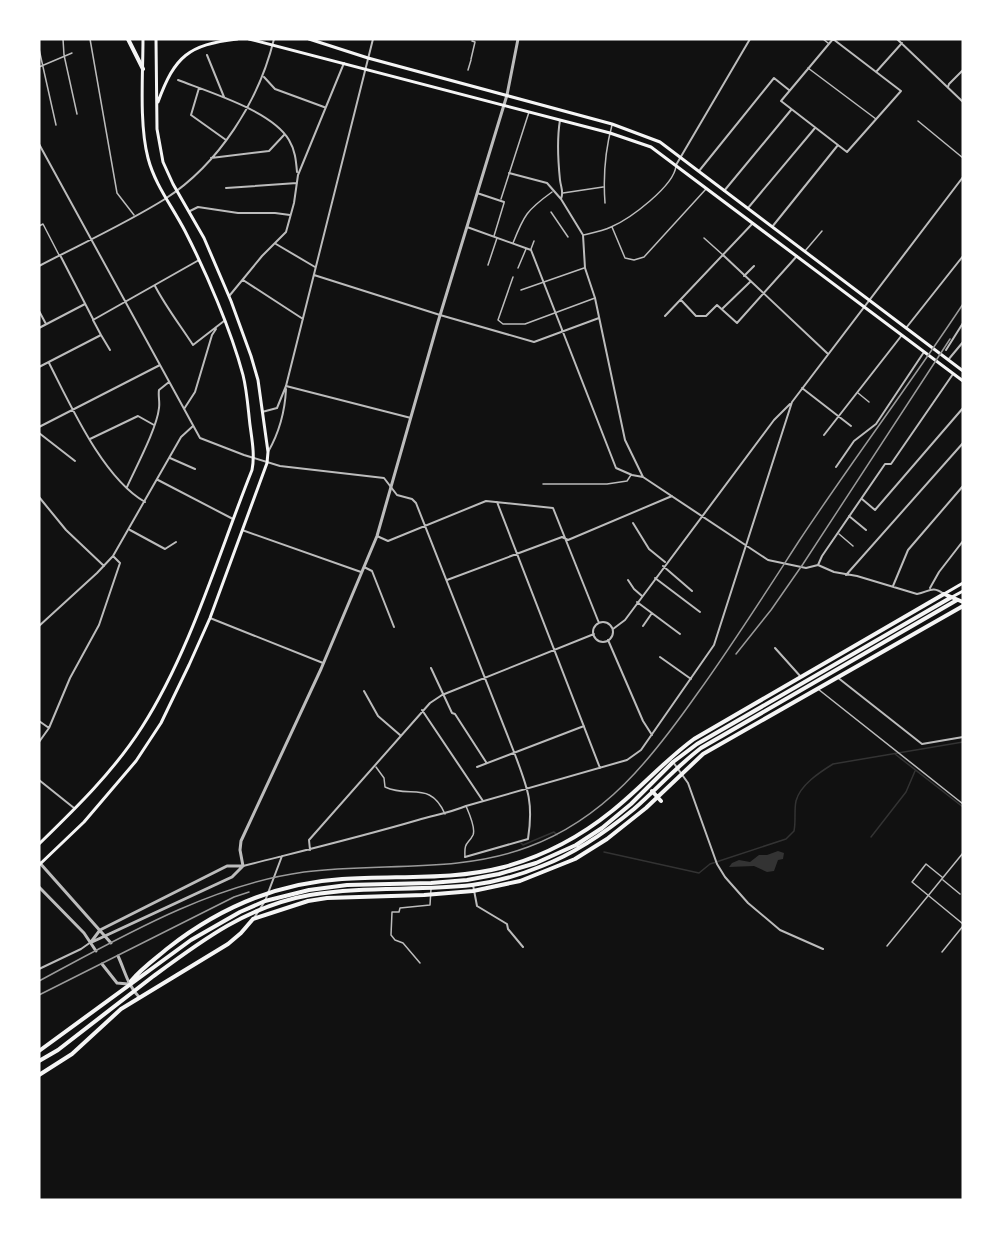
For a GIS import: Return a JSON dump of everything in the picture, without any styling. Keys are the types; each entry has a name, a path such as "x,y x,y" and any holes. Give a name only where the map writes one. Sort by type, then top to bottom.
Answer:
{"main road":[{"path":"128,39 143,69"},
{"path":"39,844 75,809 128,747 154,706 187,637 252,470 254,459 243,375 199,260 152,170 146,148 143,39"},
{"path":"40,864 84,822 136,761 161,723 210,618 267,463 268,452 258,380 251,356 204,238 163,162 159,145 156,39"},
{"path":"157,104 169,74 180,58 203,45 237,39"},
{"path":"249,39 529,111 610,133 651,147 963,381"},
{"path":"309,39 368,58 612,124 660,142 963,371"},
{"path":"128,984 140,970 198,925 234,906 269,892 341,879 464,874 504,867 543,853 565,842 613,810 670,757 694,739 963,583"},
{"path":"39,1060 57,1050 194,945 223,927 261,909 307,895 331,892 473,885 518,875 571,853 604,832 635,808 675,765 963,591"},
{"path":"39,1074 72,1054 115,1014 215,953 241,933 253,919 288,907 327,898 431,895 473,891 520,881 576,859 607,839 704,754 963,604 944,594"},
{"path":"39,1051 128,984 150,972 204,932 265,901 328,887 430,883 483,878 528,866 569,848 602,828 697,744 844,659 963,597"},
{"path":"898,620 907,637"},
{"path":"841,653 844,659"},
{"path":"652,791 661,801"},
{"path":"565,842 569,848"}],"street":[{"path":"63,39 64,55 77,114"},
{"path":"90,39 117,193 135,216"},
{"path":"39,266 166,198 211,158 247,108 264,76 274,39"},
{"path":"262,412 277,408 286,386 373,39"},
{"path":"243,866 241,841 323,663 377,537 440,315 507,95 518,39"},
{"path":"583,235 612,227 648,203 675,173 676,165 750,39"},
{"path":"823,39 828,44"},
{"path":"833,39 901,91 847,152 781,101 833,39"},
{"path":"897,39 963,102"},
{"path":"468,70 475,42 472,41"},
{"path":"876,72 902,43"},
{"path":"39,49 56,125"},
{"path":"39,67 72,53"},
{"path":"207,55 224,96"},
{"path":"229,296 262,256 286,232 298,175 344,63"},
{"path":"807,68 876,119"},
{"path":"948,87 963,70"},
{"path":"264,76 275,89 324,107"},
{"path":"699,172 774,78 789,90"},
{"path":"178,80 224,96 278,126 295,151 298,175"},
{"path":"199,88 191,115 226,140"},
{"path":"724,191 792,110"},
{"path":"488,265 509,173 529,111"},
{"path":"560,120 560,180 564,193 561,199"},
{"path":"918,121 963,158"},
{"path":"605,203 607,140 612,124"},
{"path":"748,208 815,128"},
{"path":"211,158 269,152 285,134"},
{"path":"39,144 200,438 267,463 384,478 397,495 412,499 416,503 528,789 532,808 528,839 465,857 464,848 474,830 466,806"},
{"path":"772,227 838,145"},
{"path":"509,173 547,183 561,199 583,235 585,268 595,298 625,440 643,477"},
{"path":"594,634 600,640 608,640 612,637 613,629 625,620 774,420 792,402 963,177"},
{"path":"226,188 297,183"},
{"path":"564,193 604,187"},
{"path":"612,227 625,258 634,260 644,257 707,188"},
{"path":"513,243 524,217 531,208 553,191"},
{"path":"477,193 502,201"},
{"path":"189,211 198,207 238,213 290,215"},
{"path":"552,212 568,237"},
{"path":"665,316 753,223"},
{"path":"39,226 43,224 110,350"},
{"path":"467,227 531,250"},
{"path":"804,251 822,231"},
{"path":"704,238 827,354"},
{"path":"534,241 531,250 616,468 643,477 673,495 765,558 806,568 818,565 913,593 922,593 930,588 939,572 963,541"},
{"path":"276,244 315,267"},
{"path":"518,268 526,248"},
{"path":"681,300 696,316 706,316 717,305 737,323 797,256"},
{"path":"906,328 963,256"},
{"path":"93,320 199,260"},
{"path":"744,276 754,266"},
{"path":"521,290 585,268"},
{"path":"314,275 534,342 599,318"},
{"path":"513,277 498,320 503,324 525,324 595,298"},
{"path":"243,280 303,319"},
{"path":"722,309 750,282"},
{"path":"155,286 168,310 193,345 224,321"},
{"path":"39,328 85,304"},
{"path":"39,311 46,324"},
{"path":"946,350 963,323"},
{"path":"184,409 195,392 213,334 218,327"},
{"path":"39,367 101,335"},
{"path":"824,435 902,335"},
{"path":"948,360 963,342"},
{"path":"836,467 854,441 876,424 924,352"},
{"path":"48,362 72,409 107,466 145,502"},
{"path":"39,427 160,365"},
{"path":"818,565 885,464 891,464 953,374"},
{"path":"128,487 154,425 160,406 157,399 159,390 169,381"},
{"path":"286,386 411,418"},
{"path":"268,452 275,440 285,402 286,386"},
{"path":"802,388 851,426"},
{"path":"857,392 869,402"},
{"path":"91,942 100,930 227,866 243,866 310,850 422,818 446,814 466,806 634,757 646,745 718,635 792,402"},
{"path":"862,499 875,510 963,408"},
{"path":"90,439 138,416 154,425"},
{"path":"39,626 113,556 182,437 193,426"},
{"path":"39,433 75,461"},
{"path":"846,575 963,443"},
{"path":"170,458 195,469"},
{"path":"543,484 607,484 627,481 632,475"},
{"path":"158,480 233,519"},
{"path":"893,586 908,550 963,486"},
{"path":"447,580 562,537 568,540 629,517 673,495"},
{"path":"39,497 66,530 104,566"},
{"path":"377,537 388,541 486,501 553,508 599,623"},
{"path":"497,502 600,768"},
{"path":"849,516 866,531"},
{"path":"633,523 649,549 666,563"},
{"path":"130,530 165,549 176,542"},
{"path":"242,530 362,572"},
{"path":"838,533 853,546"},
{"path":"39,742 49,728 70,678 99,625 120,563 113,556"},
{"path":"663,566 692,591"},
{"path":"364,567 372,571 394,627"},
{"path":"655,578 700,612"},
{"path":"628,580 642,596"},
{"path":"930,588 944,594"},
{"path":"637,602 680,634"},
{"path":"644,626 652,613"},
{"path":"210,618 323,663"},
{"path":"599,623 607,623 613,629"},
{"path":"594,634 594,629 599,623"},
{"path":"310,850 309,840 422,710 442,695 594,634"},
{"path":"608,640 643,721 652,735"},
{"path":"775,648 801,677"},
{"path":"660,657 691,679"},
{"path":"430,668 452,712 487,763"},
{"path":"837,676 922,744 963,737"},
{"path":"817,688 963,804"},
{"path":"364,691 378,716 400,735"},
{"path":"422,710 483,801"},
{"path":"39,721 49,728"},
{"path":"477,767 585,726"},
{"path":"670,757 688,783 716,862 735,890 780,930 824,950"},
{"path":"374,765 380,770 385,787 393,791 416,790 432,796 440,802 446,814"},
{"path":"39,780 75,809"},
{"path":"887,946 963,853"},
{"path":"253,919 265,901 282,856"},
{"path":"40,864 111,943"},
{"path":"942,952 963,925 912,882 926,864 960,894"},
{"path":"39,969 91,942 232,877 243,866"},
{"path":"473,885 477,906 507,924 508,929 523,948"},
{"path":"39,887 84,933 96,951"},
{"path":"420,963 403,943 395,940 391,935 392,912 399,912 400,908 430,905 431,888"},
{"path":"118,956 127,975 128,984 139,998"},
{"path":"102,964 117,983 128,984"}],"shaded area":[{"path":"778,851 784,853 783,859 778,860 774,871 767,872 754,866 729,867 739,860 750,862 759,855"}],"waterway":[{"path":"604,852 699,873 710,864 786,839 794,831 798,795 811,780 833,764 963,742"},
{"path":"895,754 963,807"},
{"path":"871,837 906,792 915,771"},
{"path":"521,843 523,845 554,832 557,835"}],"railway":[{"path":"39,981 167,915 234,888 304,872 473,861 528,847 556,835 581,820 624,784 680,718 819,511 963,304"},
{"path":"736,654 771,610 803,564 950,339"},
{"path":"39,995 234,897 249,892"}]}
